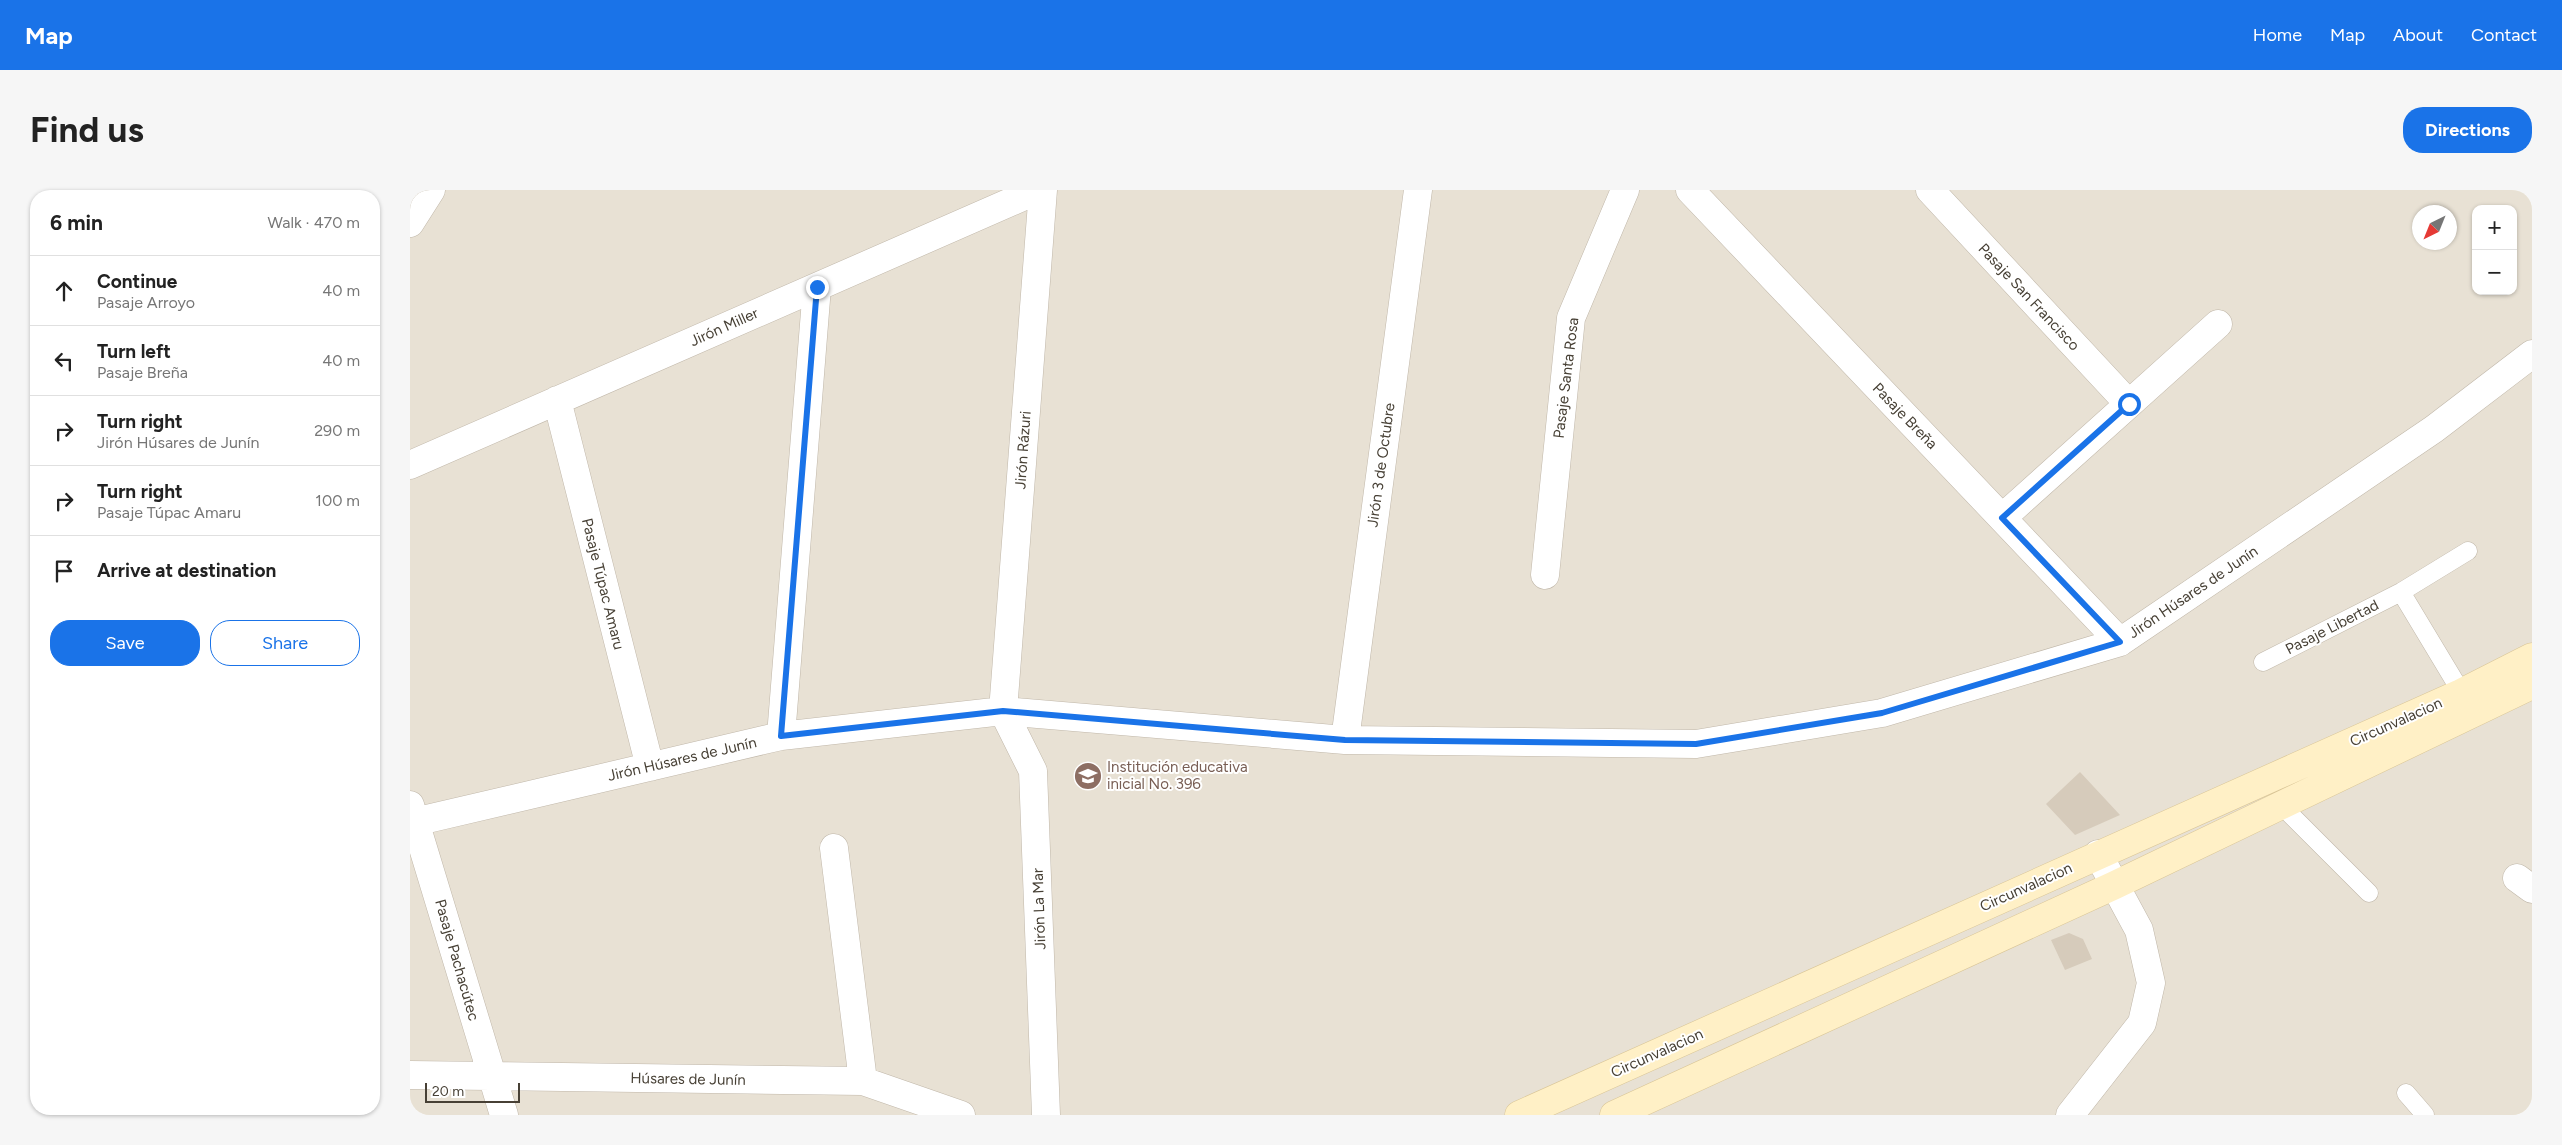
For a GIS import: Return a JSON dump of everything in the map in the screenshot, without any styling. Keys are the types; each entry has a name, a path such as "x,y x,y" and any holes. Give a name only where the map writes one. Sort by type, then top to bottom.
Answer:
{"street":[{"path":"410,223 431,190"},
{"name":"Jirón Miller","path":"410,465 1038,190"},
{"name":"Jirón Rázuri","path":"1003,711 1043,190"},
{"name":"Jirón 3 de Octubre","path":"1345,740 1418,190"},
{"name":"Pasaje Santa Rosa","path":"1545,575 1571,318 1625,190"},
{"name":"Pasaje Breña","path":"1690,190 2120,642"},
{"name":"Pasaje San Francisco","path":"1930,190 2129,404"},
{"path":"781,736 817,287"},
{"path":"2002,518 2218,324"},
{"name":"Jirón Húsares de Junín","path":"412,816 650,767 781,736 1003,711 1345,740 1696,744 1882,713 2120,642 2434,429 2532,354"},
{"name":"Pasaje Túpac Amaru","path":"557,400 650,767"},
{"name":"Circunvalacion","path":"1614,1115 2115,885 2281,805 2468,703 2532,657"},
{"name":"Circunvalacion","path":"1519,1115 2098,854 2468,703 2532,685"},
{"name":"Jirón La Mar","path":"1003,711 1033,771 1046,1115"},
{"name":"Pasaje Pachacútec","path":"412,816 504,1115"},
{"path":"834,848 862,1081"},
{"path":"2070,1115 2142,1022 2151,983 2139,930 2098,854"},
{"name":"Húsares de Junín","path":"410,1075 862,1081 961,1115"}],"lane":[{"name":"Pasaje Libertad","path":"2263,662 2400,592 2468,551"},
{"path":"2400,592 2468,703"},
{"path":"2281,805 2369,893"},
{"path":"2406,1093 2425,1115"}],"shaded area":[{"path":"410,190 2532,190 2532,1115 410,1115"}],"building":[{"path":"2080,772 2120,815 2075,835 2046,804"},
{"path":"2069,933 2083,939 2092,959 2065,970 2051,940"}],"place":[{"name":"Institución educativa inicial No. 396","path":"1088,776"}],"route":[{"path":"817,287 781,736 1003,711 1345,740 1696,744 1882,713 2120,642 2002,518 2129,404"}]}
